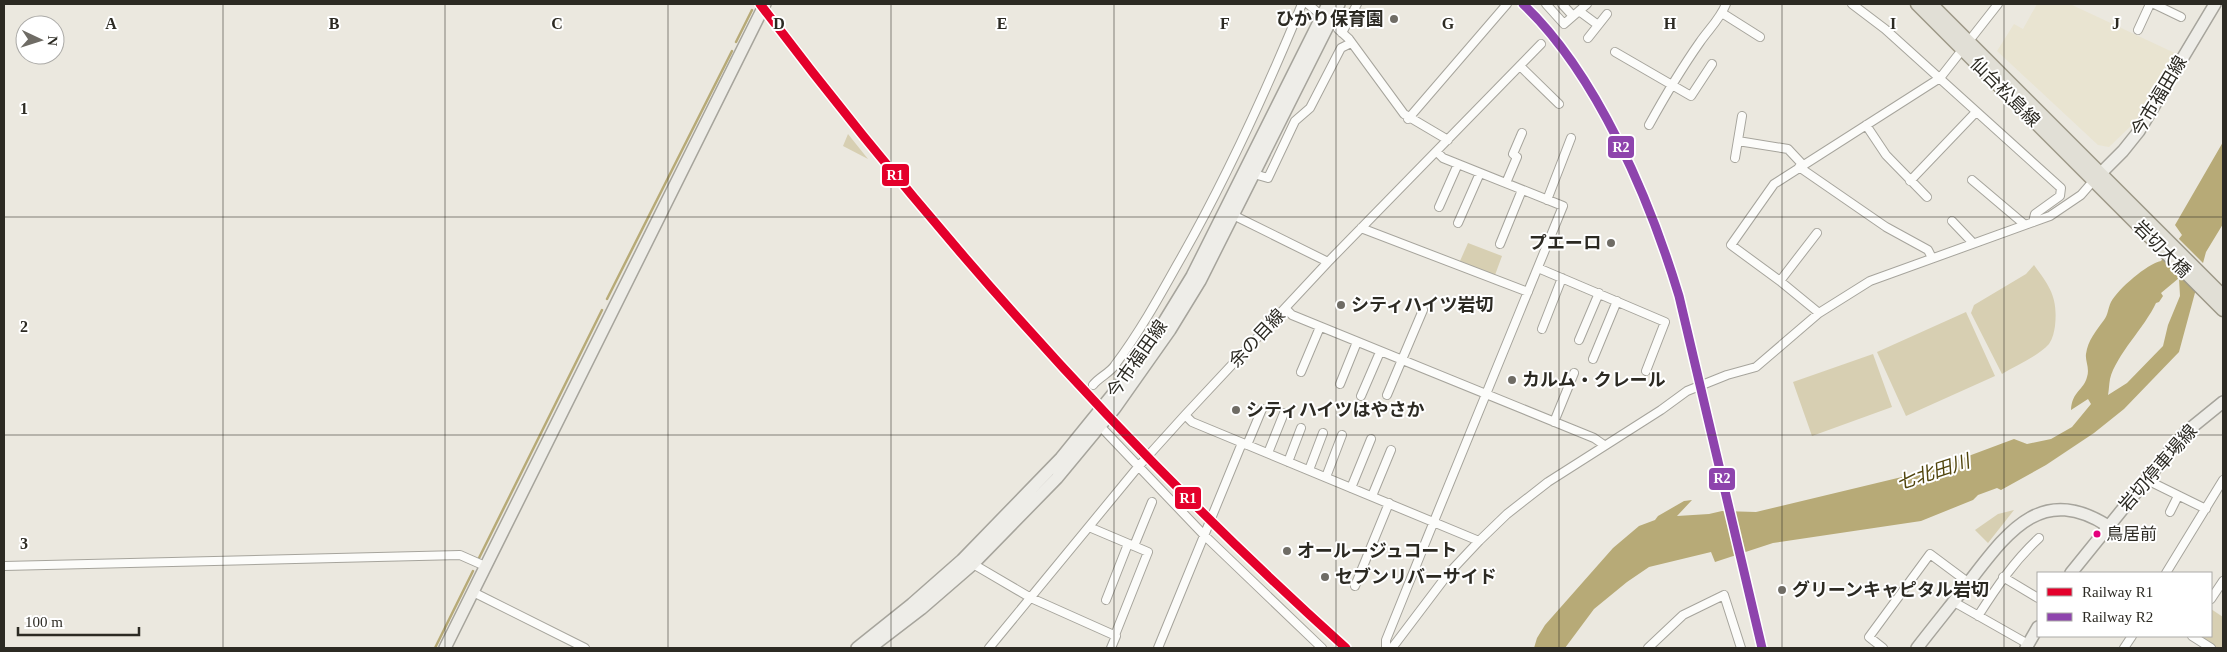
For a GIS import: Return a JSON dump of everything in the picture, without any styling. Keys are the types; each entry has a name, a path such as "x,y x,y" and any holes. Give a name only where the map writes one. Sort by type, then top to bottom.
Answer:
{"main road":[{"path":"445,648 765,4"},
{"name":"今市福田線","path":"857,648 912,604 962,560 1061,458 1117,389 1162,324 1192,276 1328,4"},
{"name":"今市福田線","path":"870,648 921,609 972,564 1057,478 1115,408 1170,330 1200,281 1339,4"},
{"name":"仙台松島線","path":"1916,4 1966,45"},
{"name":"仙台松島線","path":"1931,4 1966,45 2101,180"},
{"name":"今市福田線","path":"2101,180 2139,131 2215,4"},
{"name":"岩切大橋","path":"2101,180 2223,296"},
{"name":"岩切大橋","path":"2101,180 2223,310"},
{"name":"岩切停車場線","path":"1917,648 2000,541 2017,525 2037,513 2061,510 2084,513 2108,526 2186,432 2223,402"},
{"path":"2072,572 2108,526"},
{"path":"2027,646 2037,629"}],"street":[{"path":"1093,385 1099,377 1114,368 1151,313 1193,237 1249,129 1302,4"},
{"path":"1308,4 1315,10"},
{"path":"1357,4 1340,31 1408,119 1448,140"},
{"path":"1408,119 1508,4"},
{"path":"1546,4 1564,24 1587,4"},
{"path":"1562,4 1576,14 1598,25"},
{"path":"1649,124 1672,83 1722,13 1726,4"},
{"path":"1852,4 1885,29 2061,188 2060,196 2035,214 2033,222"},
{"path":"1819,313 1731,245 1774,184 1940,78 1998,4"},
{"path":"2138,30 2152,4 2181,17"},
{"path":"1722,13 1760,38"},
{"path":"1588,38 1607,14"},
{"path":"1254,174 1268,178 1295,121 1310,108 1341,48 1351,43"},
{"name":"余の目線","path":"989,648 1138,466 1188,418 1288,311 1328,262 1365,230 1439,154 1448,140 1541,44"},
{"path":"1615,52 1672,83 1691,96 1712,64"},
{"path":"1520,66 1559,104"},
{"path":"1910,181 1976,112"},
{"path":"1735,158 1742,116"},
{"path":"1866,125 1886,155 1927,197"},
{"path":"1506,183 1517,157 1513,154 1522,133"},
{"path":"1547,200 1571,138"},
{"path":"1738,141 1788,149 1801,166 1886,227 1928,250 1932,258"},
{"path":"1386,648 1386,640 1433,522 1487,396 1563,206 1458,164 1439,154"},
{"path":"1439,207 1458,164"},
{"path":"1458,223 1480,173"},
{"path":"1972,180 2024,224"},
{"path":"1392,648 1448,574 1507,514 1548,482 1604,445 1661,410 1687,391 1727,375 1756,367 1819,313 1870,281 2050,216 2081,196 2101,180"},
{"path":"1500,244 1522,190"},
{"path":"1233,215 1328,262"},
{"path":"1952,221 1973,243"},
{"path":"1365,230 1528,292"},
{"path":"1780,281 1817,233"},
{"path":"1538,268 1665,322 1646,371"},
{"path":"1542,329 1562,278"},
{"path":"1579,340 1599,293"},
{"path":"1593,359 1617,301"},
{"path":"1388,395 1423,310"},
{"path":"1288,311 1320,327 1380,352 1594,438 1604,445"},
{"path":"1301,372 1320,327"},
{"path":"1340,384 1357,342"},
{"path":"1361,396 1380,352"},
{"path":"1554,422 1574,373"},
{"path":"1158,648 1204,535 1244,444 1262,409"},
{"path":"1268,453 1284,414"},
{"path":"1188,418 1244,444 1479,541"},
{"path":"1100,426 1204,535 1322,648"},
{"path":"1288,462 1301,428"},
{"path":"1309,470 1323,434"},
{"path":"1326,477 1342,435"},
{"path":"1351,488 1371,439"},
{"path":"1372,496 1391,450"},
{"path":"2147,480 2206,508"},
{"path":"2167,572 2186,538 2215,496 2223,480"},
{"path":"2170,512 2178,496"},
{"path":"2215,496 2223,499"},
{"path":"1106,600 1152,502"},
{"path":"1355,586 1389,503"},
{"path":"1089,527 1148,552 1111,648"},
{"path":"1978,616 2003,577 2021,555 2039,538"},
{"path":"1883,648 1869,637 1930,554 1968,583"},
{"path":"4,566 460,555 486,566"},
{"path":"972,564 1031,598 1115,635"},
{"path":"2003,577 2037,597"},
{"path":"2212,598 2223,581"},
{"path":"473,592 585,648"},
{"path":"1648,648 1683,615 1724,595 1741,648"},
{"path":"1954,602 2027,646"},
{"path":"2124,648 2131,637"},
{"path":"2194,637 2210,648"}],"shaded area":[{"path":"2037,4 2070,4 2179,55 2134,123 2109,147 2098,145 1997,51 2014,24 2023,29"},
{"path":"848,134 868,159 843,146"},
{"path":"1468,243 1502,256 1495,275 1460,261"},
{"path":"2034,265 2052,293 2054,300 2056,316 2053,335 2049,344 2039,353 2002,374 1971,313 1974,305 2026,274"},
{"path":"1966,312 1995,376 1906,416 1877,352"},
{"path":"1873,354 1892,407 1812,436 1793,382"},
{"path":"2014,510 1988,543 1975,530 1998,514"},
{"path":"2212,610 2223,617 2223,648 2216,648 2199,637 2212,637"}],"water":[{"name":"七北田川","path":"2223,142 2223,224 2206,252 2179,352 2124,409 2094,433 2046,465 2001,490 1997,488 1978,495 1973,500 1921,521 1773,543 1715,562 1711,552 1649,567 1594,609 1565,648 1534,648 1537,638 1545,625 1613,548 1639,526 1655,520 1658,516 1684,501 1692,500 1677,516 1709,514 1722,511 1756,512 1931,470 2014,439 2027,444 2051,439 2072,427 2091,404 2088,399 2071,410 2074,399 2087,377 2086,354 2090,340 2105,318 2111,302 2120,291 2141,272 2161,261 2182,235 2175,225","holes":["2179,278 2180,296 2168,325 2163,346 2127,383 2108,395 2110,379 2118,360 2156,303 2163,296 2161,293"]}],"pier":[{"path":"2177,237 2205,265 2197,294 2161,258"}],"waterway":[{"path":"736,42 752,10"},
{"path":"607,299 732,51"},
{"path":"479,558 602,310"},
{"path":"435,648 473,571"}],"railway":[{"path":"1748,591 1762,630"}],"rail line":[{"name":"R1","path":"760,4 895,175 1038,340 1188,498 1346,648"},
{"name":"R2","path":"1523,4 1550,33 1575,66 1597,102 1618,140 1653,220 1679,296 1762,648"}],"place":[{"name":"ひかり保育園","path":"1394,19"},
{"name":"プエーロ","path":"1611,243"},
{"name":"シティハイツ岩切","path":"1341,305"},
{"name":"カルム・クレール","path":"1512,380"},
{"name":"シティハイツはやさか","path":"1236,410"},
{"name":"鳥居前","path":"2097,534"},
{"name":"オールージュコート","path":"1287,551"},
{"name":"セブンリバーサイド","path":"1325,577"},
{"name":"グリーンキャピタル岩切","path":"1782,590"}]}
